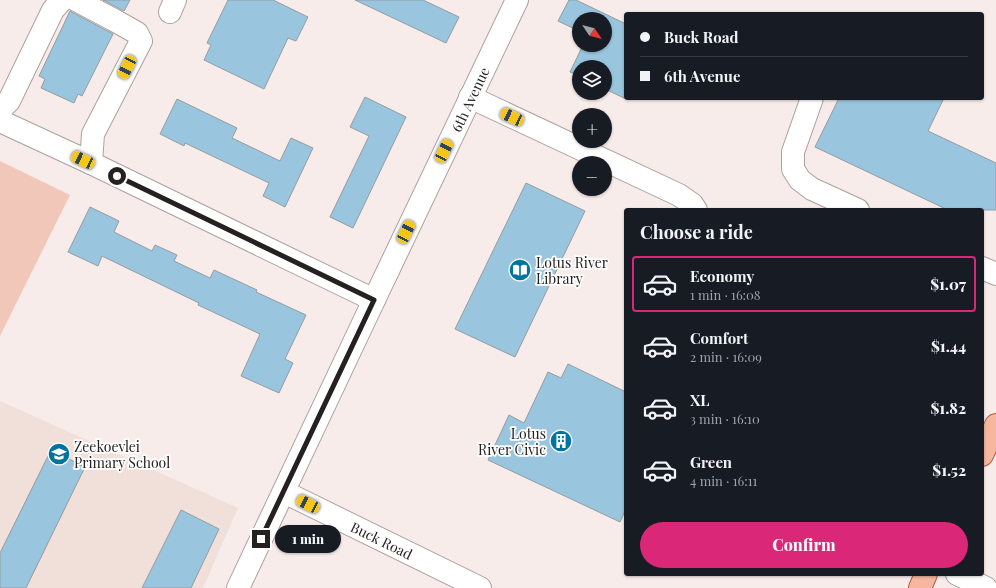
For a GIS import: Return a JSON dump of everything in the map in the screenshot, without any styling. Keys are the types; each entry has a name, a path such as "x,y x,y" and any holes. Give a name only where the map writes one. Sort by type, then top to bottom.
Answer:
{"main road":[{"path":"984,451 996,424"},
{"path":"920,588 925,576"}],"street":[{"path":"0,110 9,101 53,10 62,0"},
{"path":"76,0 137,33 141,40 93,134 91,164"},
{"name":"6th Avenue","path":"238,588 517,0"},
{"path":"470,97 679,195 692,204 695,208"},
{"path":"811,100 793,152 793,168 800,180 812,189 854,208"},
{"path":"0,121 374,300"},
{"path":"984,269 996,274"},
{"name":"Buck Road","path":"284,492 480,588"},
{"path":"961,576 986,588"}],"shaded area":[{"path":"0,161 70,195 0,336"},
{"name":"Zeekoevlei Primary School","path":"0,401 238,508 203,588 0,588"}],"building":[{"path":"103,0 130,0 124,11"},
{"path":"228,0 273,0 308,17 296,41 288,38 264,89 204,60 211,45 207,43"},
{"path":"355,0 423,0 459,17 446,43"},
{"path":"569,0 576,0 601,12 572,12 572,28 558,21"},
{"path":"70,11 113,34 82,96 78,94 74,103 41,88 45,79 39,76"},
{"path":"612,17 624,23 624,98 612,92 612,60 576,60 580,52 612,52"},
{"path":"365,97 406,117 353,228 330,217 369,136 350,127"},
{"path":"177,99 237,128 232,138 280,161 291,138 313,148 285,207 263,196 269,183 185,143 184,146 160,134"},
{"path":"838,100 943,100 928,131 996,163 996,210 984,210 984,208 944,208 815,147"},
{"name":"Lotus River Library","path":"526,183 585,211 515,357 455,329"},
{"path":"90,207 119,221 114,232 152,251 155,245 177,255 174,261 210,278 214,270 257,290 256,292 306,315 285,359 293,363 279,393 241,376 260,334 198,305 199,303 102,256 98,266 68,252"},
{"name":"Lotus River Civic","path":"568,364 624,391 624,513 620,522 488,460 509,415 524,423 548,372 561,378"},
{"path":"51,450 85,467 26,588 0,588 0,553"},
{"name":"Zeekoevlei Primary School","path":"181,510 219,529 191,588 142,588"}],"place":[{"name":"Lotus River Library","path":"520,270"},
{"name":"Lotus River Civic","path":"561,441"},
{"name":"Zeekoevlei Primary School","path":"59,454"}],"route":[{"path":"117,176 374,300 261,539"}]}
